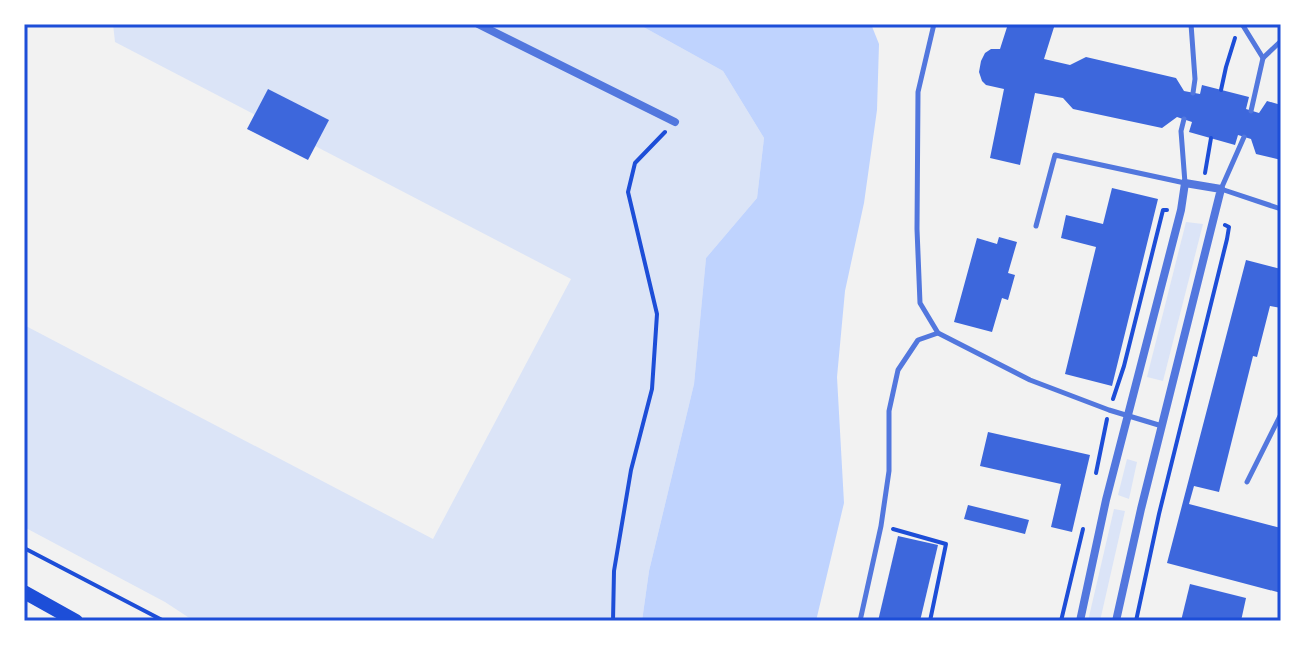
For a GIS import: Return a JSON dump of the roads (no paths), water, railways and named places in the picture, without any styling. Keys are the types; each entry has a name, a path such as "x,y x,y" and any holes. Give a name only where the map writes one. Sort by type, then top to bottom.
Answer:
{"main road":[{"path":"24,592 76,621"}],"street":[{"path":"478,24 675,122"},
{"path":"1080,621 1106,500 1181,210 1185,183 1221,189 1116,621"}],"lane":[{"path":"934,24 918,92 920,303 938,333 1030,380 1162,426"},
{"path":"1191,24 1195,79 1193,93"},
{"path":"1242,24 1263,58"},
{"path":"1251,111 1263,58 1281,41"},
{"path":"1036,226 1055,155 1185,183 1181,131 1184,119"},
{"path":"1244,137 1221,189 1281,209"},
{"path":"860,621 881,526 889,471 889,411 898,370 918,340 938,333"},
{"path":"1247,482 1281,414"}],"water":[{"path":"638,24 871,24 879,44 877,110 864,203 845,291 837,377 844,503 816,621 642,621 649,571 694,384 706,258 757,198 764,138 723,71"}]}
